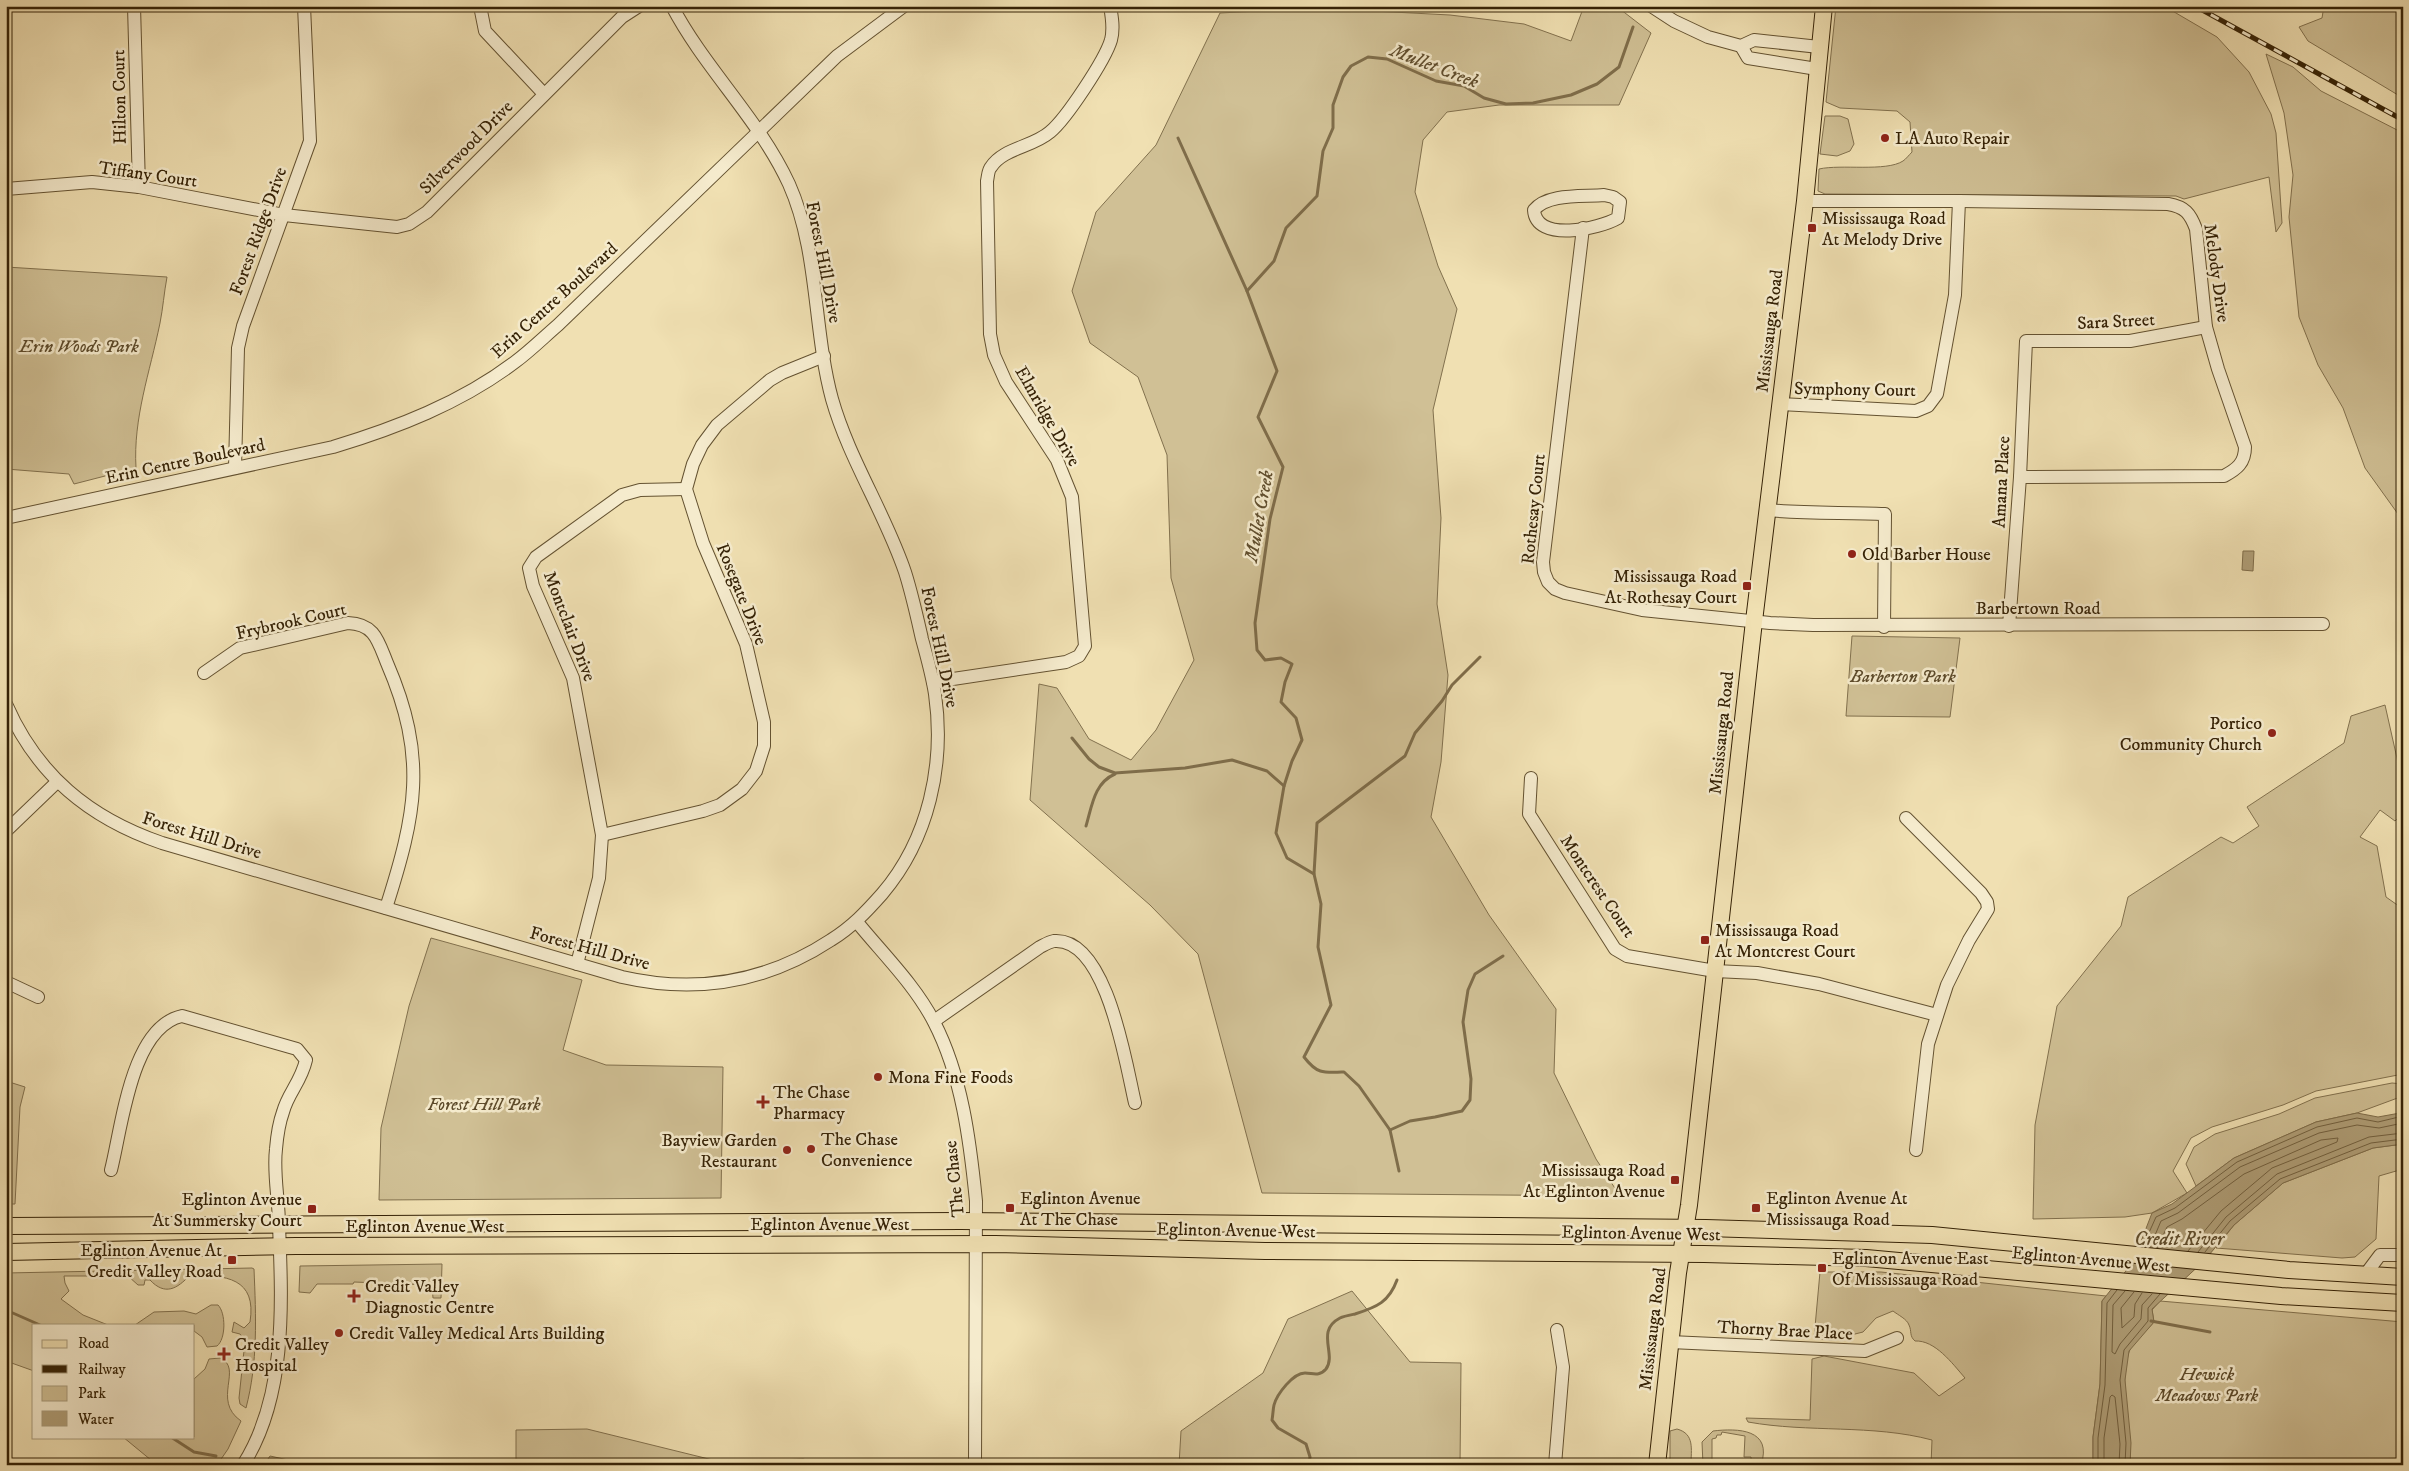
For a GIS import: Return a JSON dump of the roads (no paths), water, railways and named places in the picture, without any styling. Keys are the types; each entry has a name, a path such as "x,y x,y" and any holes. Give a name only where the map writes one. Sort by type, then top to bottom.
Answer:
{"main road":[{"name":"Mississauga Road","path":"1657,1465 1754,621 1805,202 1824,6"},
{"name":"Eglinton Avenue West","path":"6,1226 976,1221 1685,1228 1932,1235 2067,1250 2289,1270 2403,1277"},
{"name":"Eglinton Avenue West","path":"6,1252 280,1247 976,1244 1265,1251 1681,1254 1866,1258 2281,1296 2403,1303"}],"street":[{"name":"Hilton Court","path":"134,6 139,187"},
{"name":"Forest Ridge Drive","path":"235,468 238,348 243,326 310,141 304,6"},
{"path":"480,6 485,30 544,94"},
{"name":"Silverwood Drive","path":"284,214 397,227 409,224 427,212 622,17 639,6"},
{"name":"Forest Hill Drive","path":"6,704 32,751 57,782 102,816 140,835 622,978 662,985 694,986 734,982 783,967 809,955 857,922 904,865 927,813 937,763 938,723 933,682 904,570 837,414 829,385 810,261 800,212 776,158 704,58 672,6"},
{"name":"Erin Centre Boulevard","path":"6,518 333,447 384,432 440,407 480,385 515,362 558,325 757,130 837,56 904,6"},
{"name":"Elmridge Drive","path":"933,682 1066,662 1079,656 1085,646 1072,497 1057,460 1006,382 993,348 990,334 987,182 990,167 1000,157 1036,142 1050,132 1064,115 1107,52 1112,38 1110,6"},
{"path":"1651,6 1674,21 1708,37 1741,46 1754,40 1819,47"},
{"path":"1741,46 1748,58 1817,69"},
{"name":"Tiffany Court","path":"6,189 92,182 139,187 284,214"},
{"path":"1604,195 1613,196 1620,202 1618,218 1606,225 1583,228 1552,230 1540,226 1535,219 1534,210 1540,202 1549,199 1604,195"},
{"name":"Melody Drive","path":"1805,202 1958,201 2182,206 2192,216 2196,229 2206,327 2218,369 2245,447 2245,457 2241,464 2224,476 2020,477"},
{"name":"Symphony Court","path":"1780,404 1916,411 1928,406 1937,394 1955,295 1958,201"},
{"name":"Rothesay Court","path":"1583,228 1543,562 1545,577 1551,586 1560,591 1642,610 1754,621"},
{"name":"Sara Street","path":"2026,340 2130,341 2206,327"},
{"name":"Amana Place","path":"2009,626 2020,477 2026,340"},
{"path":"686,489 692,464 702,445 717,425 770,380 782,373 824,356"},
{"name":"Montclair Drive","path":"577,964 600,878 602,835 573,678 533,586 530,568 536,557 542,552 622,494 640,490 686,489"},
{"name":"Rosegate Drive","path":"602,835 703,811 720,805 749,782 761,759 764,722 746,644 703,543 686,489"},
{"path":"1768,510 1810,514 1826,512 1885,514 1884,627"},
{"name":"Barbertown Road","path":"1754,621 1804,625 1884,627 2323,624"},
{"name":"Frybrook Court","path":"204,673 240,648 348,623 360,624 371,629 395,680 405,712 414,766 414,784 404,850 386,908"},
{"name":"Montcrest Court","path":"1531,778 1529,814 1615,949 1637,960 1715,971 1757,973 1819,984 1937,1015"},
{"path":"6,831 57,782"},
{"path":"1906,818 1987,902 1988,909 1969,940 1947,985 1928,1044 1916,1150"},
{"name":"The Chase","path":"857,922 912,989 934,1021 953,1070 964,1117 972,1165 976,1221 975,1465"},
{"path":"934,1021 1040,947 1053,941 1068,943 1096,971 1107,991 1135,1103"},
{"path":"6,982 38,997"},
{"path":"111,1170 136,1064 146,1043 166,1021 182,1016 296,1049 306,1060 302,1075 283,1111 276,1148 280,1247 279,1340 275,1370 264,1419 253,1448 243,1465"},
{"path":"2365,1275 2380,1256 2403,1255"},
{"path":"1555,1465 1563,1367 1557,1330"},
{"name":"Thorny Brae Place","path":"1670,1342 1865,1351 1897,1338"}],"water":[{"path":"2243,551 2254,551 2253,571 2242,570"},
{"name":"Credit River","path":"2403,1110 2403,1144 2373,1148 2283,1183 2234,1225 2204,1261 2152,1309 2154,1322 2129,1351 2125,1380 2131,1443 2130,1465 2093,1465 2093,1437 2100,1384 2102,1301 2133,1262 2152,1213 2172,1204 2234,1158 2316,1122 2357,1113 2378,1117 2400,1113"}],"waterway":[{"name":"Mullet Creek","path":"1399,1171 1390,1130 1359,1086 1344,1072 1321,1071 1313,1067 1304,1057 1331,1005 1318,947 1321,904 1314,874 1287,858 1276,833 1284,786 1292,761 1302,740 1296,718 1281,702 1285,682 1292,664 1281,658 1265,660 1257,650 1255,623 1270,519 1283,467 1258,417 1277,371 1247,291 1274,261 1286,228 1317,196 1323,151 1333,128 1333,105 1343,77 1351,66 1368,57 1387,59 1436,81 1464,86 1484,98 1506,104 1533,103 1571,95 1597,84 1619,67 1633,27"},
{"path":"1178,138 1247,291"},
{"path":"1314,874 1317,823 1405,756 1415,733 1442,701 1452,685 1480,657"},
{"path":"1072,738 1089,759 1099,767 1115,773 1185,768 1232,760 1267,771 1284,786"},
{"path":"1086,826 1098,789 1102,783 1115,774"},
{"path":"1390,1130 1410,1121 1462,1111 1470,1100 1471,1079 1463,1022 1468,990 1475,974 1503,956"},
{"name":"Mullet Creek","path":"1309,1465 1310,1457 1306,1444 1278,1428 1272,1420 1276,1400 1286,1385 1296,1376 1305,1373 1318,1374 1326,1369 1329,1363 1327,1336 1333,1323 1342,1317 1355,1314 1381,1303 1390,1294 1397,1280"},
{"path":"6,1310 38,1324"},
{"path":"2151,1321 2210,1332"},
{"path":"173,1438 194,1452 216,1456"},
{"path":"601,1465 603,1462 614,1465"},
{"path":"632,1465 654,1465"}],"railway":[{"path":"2195,6 2403,120"}],"place":[{"name":"LA Auto Repair","path":"1885,138"},
{"name":"Mississauga Road At Melody Drive","path":"1812,228"},
{"name":"Old Barber House","path":"1852,554"},
{"name":"Mississauga Road At Rothesay Court","path":"1747,586"},
{"name":"Portico Community Church","path":"2272,733"},
{"name":"Mississauga Road At Montcrest Court","path":"1705,940"},
{"name":"Mona Fine Foods","path":"878,1077"},
{"name":"The Chase Pharmacy","path":"763,1102"},
{"name":"The Chase Convenience","path":"811,1149"},
{"name":"Bayview Garden Restaurant","path":"787,1150"},
{"name":"Mississauga Road At Eglinton Avenue","path":"1675,1180"},
{"name":"Eglinton Avenue At The Chase","path":"1010,1208"},
{"name":"Eglinton Avenue At Mississauga Road","path":"1756,1208"},
{"name":"Eglinton Avenue At Summersky Court","path":"312,1209"},
{"name":"Eglinton Avenue At Credit Valley Road","path":"232,1260"},
{"name":"Eglinton Avenue East Of Mississauga Road","path":"1822,1268"},
{"name":"Credit Valley Diagnostic Centre","path":"354,1296"},
{"name":"Credit Valley Medical Arts Building","path":"339,1333"},
{"name":"Credit Valley Hospital","path":"224,1354"}],"park label":[{"name":"Erin Woods Park","path":"79,346"},
{"name":"Barberton Park","path":"1903,676"},
{"name":"Forest Hill Park","path":"484,1104"},
{"name":"Hewick Meadows Park","path":"2207,1384"}]}
